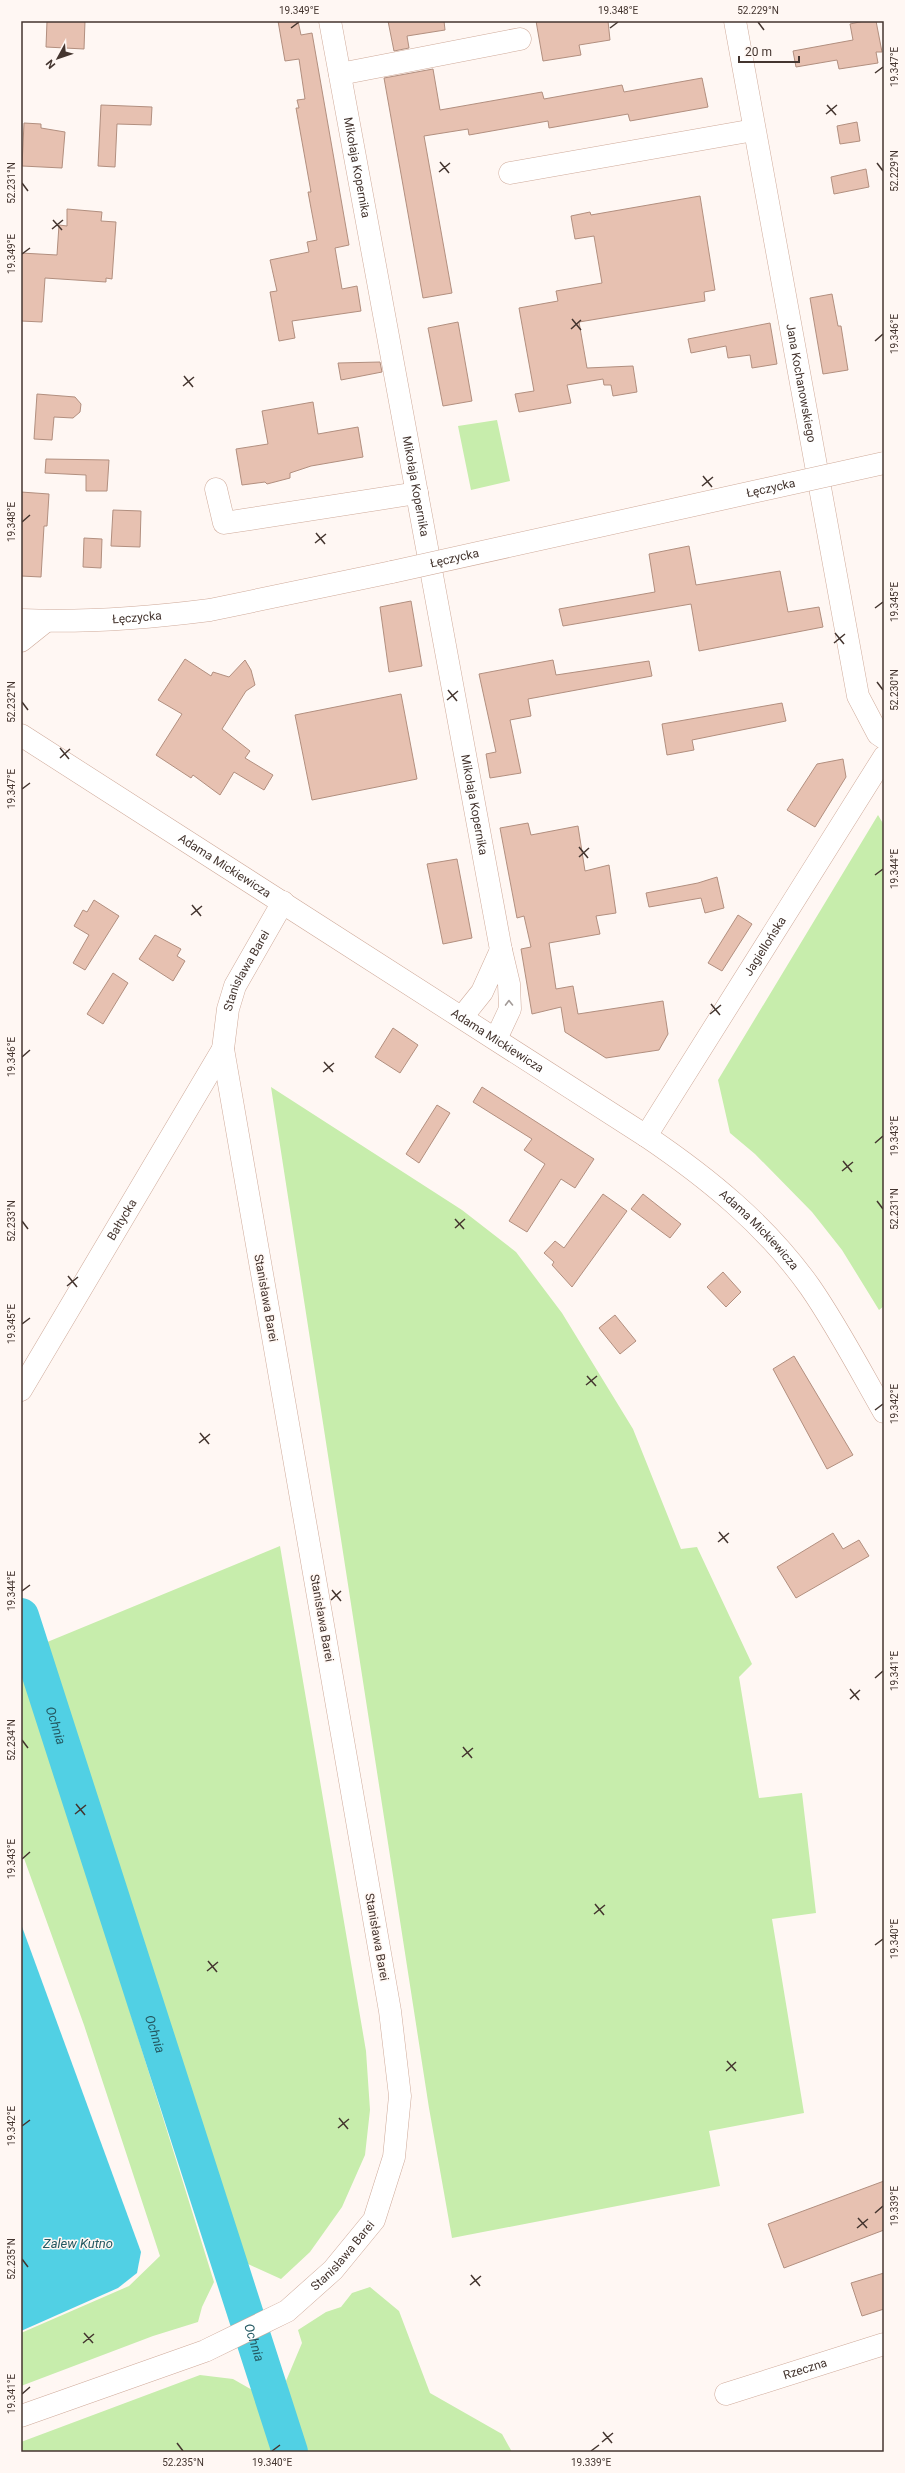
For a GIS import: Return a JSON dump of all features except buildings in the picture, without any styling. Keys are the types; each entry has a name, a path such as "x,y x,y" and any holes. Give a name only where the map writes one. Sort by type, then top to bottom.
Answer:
{"street":[{"name":"Mikołaja Kopernika","path":"330,21 501,950 509,984 510,1009 496,1039"},
{"name":"Jana Kochanowskiego","path":"735,21 858,696 878,734 884,738"},
{"path":"340,74 520,39"},
{"path":"510,173 754,130"},
{"name":"Łęczycka","path":"21,620 46,621 140,618 203,611 392,572 884,463"},
{"path":"216,489 224,523 417,493"},
{"path":"21,641 46,621"},
{"name":"Adama Mickiewicza","path":"21,723 30,740 646,1136 716,1186 783,1252 810,1287 884,1412"},
{"name":"Jagiellońska","path":"646,1136 884,757"},
{"name":"Stanisława Barei","path":"21,2416 205,2351 287,2311 333,2270 374,2220 394,2157 400,2096 388,2003 223,1049 228,1009 235,986 283,902"},
{"path":"462,1017 482,992 501,950"},
{"name":"Bałtycka","path":"21,1390 223,1049"},
{"name":"Rzeczna","path":"726,2394 884,2344"}],"green space":[{"path":"497,420 510,481 471,490 458,426"},
{"path":"878,815 884,825 884,1306 879,1310 842,1250 812,1212 755,1154 730,1133 718,1080"},
{"path":"271,1087 462,1210 516,1252 562,1313 633,1429 681,1549 697,1547 752,1664 739,1677 759,1798 802,1793 816,1913 772,1919 804,2113 709,2131 720,2186 452,2238 429,2108"},
{"path":"280,1546 366,2051 370,2110 365,2155 342,2207 310,2252 281,2279 248,2264 233,2236 40,1645"},
{"path":"21,1661 214,2282 202,2307 198,2322 153,2336 21,2386 21,2333 129,2286 160,2256 84,2025 21,1850"},
{"path":"370,2287 399,2311 430,2393 502,2434 512,2452 303,2452 286,2381 302,2343 298,2330 326,2312 341,2307 352,2293"},
{"path":"200,2375 233,2379 254,2391 274,2452 21,2452 21,2442"}],"water":[{"name":"Zalew Kutno","path":"21,1924 141,2252 137,2273 118,2288 21,2331"}],"waterway":[{"name":"Ochnia","path":"21,1616 290,2452"}]}
